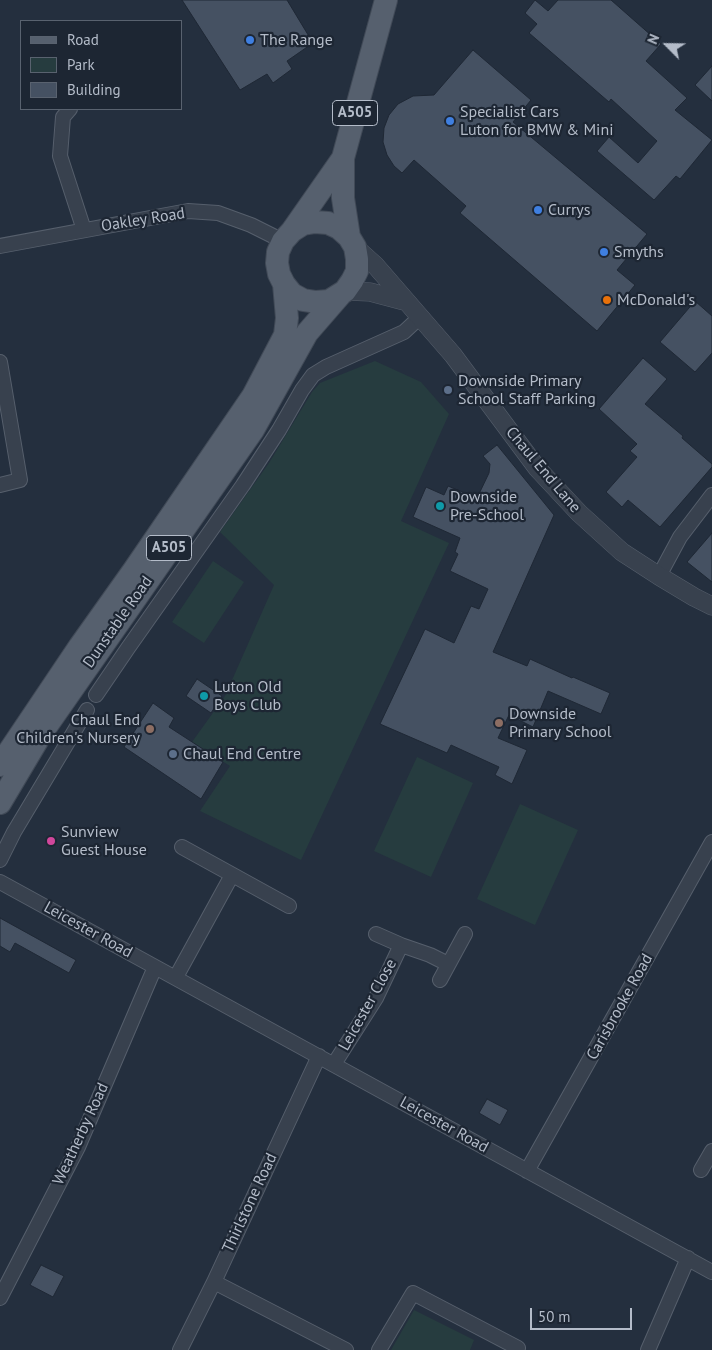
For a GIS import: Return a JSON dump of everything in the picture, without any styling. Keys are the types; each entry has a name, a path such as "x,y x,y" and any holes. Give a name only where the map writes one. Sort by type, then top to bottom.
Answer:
{"main road":[{"name":"A505","path":"352,242 343,198 344,158 386,0"},
{"name":"A505","path":"287,236 344,158"},
{"path":"309,223 328,223 339,228 352,242 357,259 357,270 352,282 343,293 328,301 316,302 304,300 292,294 279,274 277,263 278,252 287,236 303,224 309,223"},
{"name":"Dunstable Road","path":"0,765 253,396 285,335 288,318 284,284"},
{"name":"Dunstable Road","path":"0,803 41,734 253,430 307,333 343,293"}],"street":[{"path":"69,110 63,118 60,156 84,230"},
{"name":"Oakley Road","path":"0,246 188,211 218,213 287,236"},
{"name":"Chaul End Lane","path":"352,242 375,265 404,301 453,355 538,468 579,513 622,552 659,576 712,606"},
{"path":"343,293 370,292 404,301"},
{"name":"Dunstable Road","path":"96,695 243,485 313,375 326,367 404,332 419,318"},
{"path":"0,362 20,480 0,485"},
{"path":"659,576 680,537 712,495"},
{"path":"0,860 14,832 87,710"},
{"name":"Carisbrooke Road","path":"527,1171 712,842"},
{"path":"182,847 289,906"},
{"path":"176,977 232,875"},
{"name":"Leicester Road","path":"0,882 712,1272"},
{"name":"Leicester Close","path":"376,934 448,964"},
{"path":"440,980 465,934"},
{"name":"Leicester Close","path":"334,1064 376,998 401,945"},
{"name":"Weatherby Road","path":"0,1298 78,1147 156,967"},
{"name":"Thirlstone Road","path":"180,1350 214,1282 319,1056"},
{"path":"701,1170 712,1151"},
{"path":"648,1350 688,1258"},
{"path":"214,1282 346,1350"},
{"path":"379,1350 413,1293 518,1348 517,1350"}],"green space":[{"path":"375,361 421,382 449,414 401,521 449,543 301,860 200,811 230,766 192,742 225,696 274,585 220,532 269,463 312,392 320,383"},
{"path":"213,561 244,582 204,643 172,622"},
{"path":"417,757 473,783 431,877 374,851"},
{"path":"520,804 578,830 535,925 477,899"},
{"path":"414,1310 474,1340 470,1350 391,1350"}],"building":[{"path":"182,0 287,0 313,43 287,61 292,69 273,83 267,74 240,90"},
{"path":"535,0 548,11 558,0 611,0 661,44 646,61 687,98 675,110 712,140 680,179 676,176 654,200 597,151 609,137 638,163 657,141 611,99 609,102 529,33 537,24 525,13"},
{"path":"473,50 531,100 513,122 647,234 617,270 635,285 597,331 460,213 466,206 414,160 402,173 394,166 387,155 383,142 384,128 389,115 398,104 413,96 434,95"},
{"path":"712,66 712,101 695,85"},
{"path":"695,301 712,316 712,353 695,372 660,342"},
{"path":"643,358 667,379 645,404 683,436 682,438 712,464 712,467 660,527 628,500 622,507 606,492 637,457 630,451 637,444 599,409"},
{"name":"Downside Primary School","path":"497,445 554,515 493,652 527,666 530,659 610,693 601,714 548,691 533,727 509,715 498,738 527,750 512,784 495,775 499,767 451,745 447,753 380,724 425,629 454,643 471,606 479,609 488,589 450,571 458,554 455,552 460,538 413,517 426,487 444,495 448,486 477,498 489,473 490,464 483,456"},
{"path":"712,533 712,582 687,562"},
{"name":"Luton Old Boys Club","path":"197,679 222,696 211,713 186,696"},
{"name":"Chaul End Centre","path":"153,703 174,718 169,727 223,762 201,799 124,747"},
{"path":"0,918 76,960 69,973 15,943 10,952 0,946"},
{"path":"487,1099 508,1110 500,1125 479,1113"},
{"path":"41,1265 64,1276 53,1297 30,1285"}],"place":[{"name":"The Range","path":"250,40"},
{"name":"Specialist Cars Luton for BMW & Mini","path":"450,121"},
{"name":"Currys","path":"538,210"},
{"name":"Smyths","path":"604,252"},
{"name":"McDonald's","path":"607,300"},
{"name":"Downside Primary School Staff Parking","path":"448,390"},
{"name":"Downside Pre-School","path":"440,506"},
{"name":"Luton Old Boys Club","path":"204,696"},
{"name":"Downside Primary School","path":"499,723"},
{"name":"Chaul End Children's Nursery","path":"150,729"},
{"name":"Chaul End Centre","path":"173,754"},
{"name":"Sunview Guest House","path":"51,841"}]}
